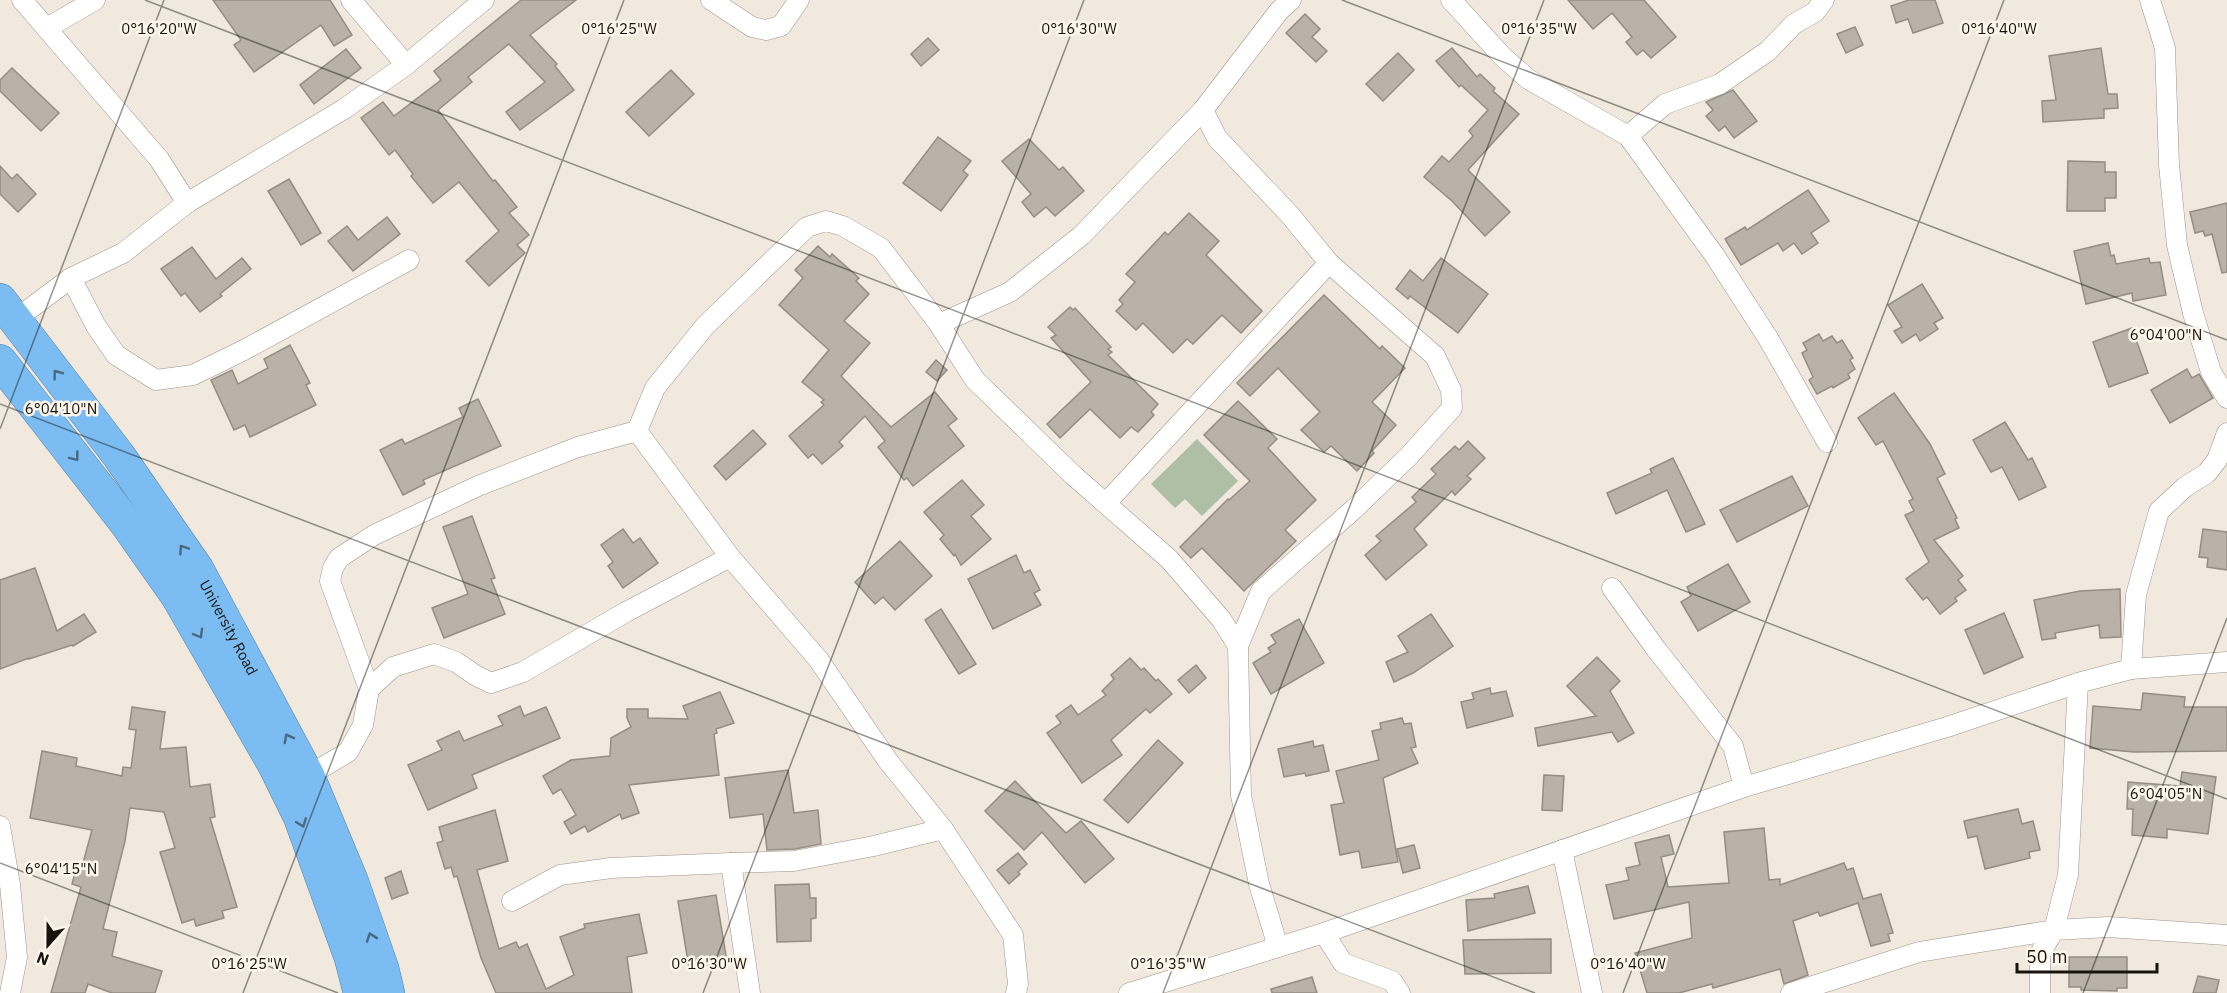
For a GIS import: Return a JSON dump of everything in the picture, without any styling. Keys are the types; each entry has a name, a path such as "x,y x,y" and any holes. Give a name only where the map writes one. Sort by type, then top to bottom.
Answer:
{"highway":[{"name":"University Road","path":"8,309 119,456 197,569 308,776 352,882 382,968 388,993"},
{"name":"University Road","path":"0,362 126,523 178,597 275,766 300,817 351,958 360,993"}],"street":[{"path":"22,0 159,159 187,203"},
{"path":"47,28 94,0"},
{"path":"351,0 406,65"},
{"path":"8,309 123,253 187,203 344,109 406,65 484,0"},
{"path":"711,0 752,27 766,30 781,26 799,0"},
{"path":"1451,0 1502,56 1528,79 1628,135 1715,256 1768,338 1827,442"},
{"path":"1628,135 1665,104 1720,84 1768,51 1794,24 1815,12 1824,0"},
{"path":"2150,0 2165,48 2169,165 2177,245 2193,313 2211,372 2227,398"},
{"path":"939,324 1010,292 1082,235 1203,110 1279,4"},
{"path":"1203,110 1217,138 1290,215 1329,263 1435,356 1451,390 1452,408 1409,456 1354,509 1261,591 1239,646 1241,795 1259,884 1278,947"},
{"path":"637,431 655,388 705,326 807,227 826,221 835,223 881,248 939,324 975,380 1074,475 1169,559 1221,619 1239,646"},
{"path":"71,278 96,326 116,355 156,380 193,375 244,350 409,260"},
{"path":"1106,503 1329,263"},
{"path":"637,431 730,557 818,659 888,761 943,829 1013,935 1018,984 1016,993"},
{"path":"308,776 348,752 363,725 369,689 330,581 333,568 339,558 374,535 478,486 578,447 637,431"},
{"path":"2131,669 2136,595 2159,511 2185,487 2207,473 2217,460 2227,433"},
{"path":"369,689 393,667 434,654 456,662 491,683 523,672 626,612 730,557"},
{"path":"1612,588 1656,649 1733,746 1744,787"},
{"path":"1129,993 1178,986 1278,947 1744,787 1947,727 2078,683 2131,669 2227,662"},
{"path":"2040,993 2040,954 2054,930 2068,875 2078,683"},
{"path":"0,826 10,885 17,957 10,993"},
{"path":"512,901 560,874 611,868 794,861 874,846 943,829"},
{"path":"1562,850 1592,993"},
{"path":"731,863 750,993"},
{"path":"1791,993 1813,989 1919,952 2054,930 2108,927 2227,935"},
{"path":"1324,933 1343,963 1392,981 1400,993"}],"green space":[{"path":"1197,439 1238,481 1202,516 1185,499 1175,508 1151,484"}],"building":[{"path":"213,0 330,0 352,35 334,46 321,25 254,72 234,45 241,40"},
{"path":"521,0 576,0 530,35 557,64 555,66 574,90 520,130 506,112 545,82 509,44 468,77 472,82 438,110 493,181 495,180 517,207 509,213 529,235 517,245 525,253 489,286 466,261 499,231 459,182 433,203 411,176 413,174 395,150 389,155 361,118 383,102 394,116 441,80 434,71"},
{"path":"1568,0 1644,0 1676,37 1651,58 1643,50 1637,55 1626,42 1632,37 1612,13 1593,29"},
{"path":"1909,0 1935,0 1943,23 1913,33 1908,19 1896,23 1891,6"},
{"path":"1305,14 1320,29 1312,37 1327,51 1316,62 1286,33"},
{"path":"1855,27 1863,45 1846,53 1837,34"},
{"path":"928,38 939,50 921,66 911,54"},
{"path":"1452,48 1477,77 1480,74 1495,88 1493,91 1519,114 1468,170 1510,212 1485,236 1452,201 1424,177 1442,156 1449,162 1473,136 1469,131 1488,110 1461,85 1459,87 1436,61"},
{"path":"2101,48 2108,94 2117,94 2118,108 2104,109 2104,118 2043,122 2042,101 2056,100 2049,56"},
{"path":"346,49 361,68 314,104 300,85"},
{"path":"1398,53 1414,70 1383,101 1366,84"},
{"path":"12,68 59,113 41,131 0,91 0,80"},
{"path":"671,70 694,94 649,136 626,112"},
{"path":"1733,90 1757,121 1734,138 1725,126 1719,131 1706,116 1713,110 1706,102"},
{"path":"938,137 971,161 963,171 968,175 941,211 903,183"},
{"path":"1029,139 1059,170 1063,167 1084,191 1055,216 1046,207 1034,217 1022,202 1031,194 1002,161"},
{"path":"2068,161 2105,162 2105,172 2116,172 2116,198 2105,198 2105,211 2067,211"},
{"path":"0,166 12,179 17,174 36,194 18,212 0,194"},
{"path":"289,179 321,233 301,245 268,191"},
{"path":"1808,190 1829,221 1811,233 1818,243 1802,254 1794,243 1783,251 1778,243 1741,265 1725,239 1745,227 1747,230"},
{"path":"2227,203 2227,272 2222,273 2212,234 2205,236 2203,231 2195,233 2190,212"},
{"path":"1189,213 1219,241 1206,255 1262,311 1241,333 1222,315 1193,344 1187,339 1173,353 1143,323 1136,330 1116,311 1123,304 1119,300 1135,282 1126,274 1165,232 1168,235"},
{"path":"387,217 400,234 353,271 328,241 347,226 358,240"},
{"path":"2108,243 2111,256 2114,255 2116,264 2149,258 2150,263 2160,262 2166,295 2133,301 2132,293 2086,304 2074,251"},
{"path":"818,246 830,257 832,254 859,278 856,281 869,294 844,321 870,343 841,376 891,427 935,392 957,419 948,426 964,446 913,486 907,478 904,480 878,447 885,441 865,416 839,442 843,446 822,464 813,454 808,458 789,436 824,405 821,402 824,400 802,382 829,350 779,305 803,278 795,270"},
{"path":"192,247 216,279 242,258 251,269 220,294 222,296 200,312 185,293 181,296 161,269"},
{"path":"1441,258 1488,294 1458,333 1410,296 1408,299 1396,289 1410,270 1423,281"},
{"path":"1922,284 1943,318 1934,323 1938,329 1920,341 1916,334 1902,343 1894,331 1902,327 1888,305"},
{"path":"1324,295 1380,349 1382,346 1405,368 1372,402 1396,425 1357,471 1331,446 1324,452 1301,430 1320,412 1278,368 1250,396 1237,383"},
{"path":"1070,307 1073,310 1075,308 1111,347 1108,349 1112,352 1108,355 1158,404 1151,412 1154,415 1138,432 1131,427 1120,438 1090,409 1060,438 1047,424 1091,382 1051,338 1056,335 1048,327"},
{"path":"2132,328 2148,373 2109,387 2093,342"},
{"path":"1819,334 1823,341 1832,336 1837,343 1842,340 1853,358 1850,360 1855,369 1848,374 1850,378 1817,394 1809,380 1813,377 1802,353 1807,350 1803,343"},
{"path":"290,345 310,383 306,385 316,405 250,437 245,425 234,430 211,380 232,370 238,384 268,368 264,359"},
{"path":"936,360 947,370 937,381 926,372"},
{"path":"2187,369 2192,378 2199,374 2213,398 2170,423 2151,390"},
{"path":"1894,393 1930,444 1945,474 1937,478 1957,518 1955,519 1959,528 1934,540 1963,576 1958,580 1966,590 1955,598 1957,601 1940,614 1927,597 1923,600 1906,579 1929,562 1905,515 1914,511 1909,501 1913,499 1883,441 1876,445 1858,418"},
{"path":"478,399 501,446 423,480 425,484 403,495 380,450 402,439 405,444 463,417 459,408"},
{"path":"1238,401 1277,439 1268,448 1316,500 1285,530 1296,541 1244,591 1202,548 1191,558 1180,547 1228,499 1250,481 1204,435"},
{"path":"2005,422 2028,460 2032,458 2046,487 2019,500 2002,467 1991,472 1973,440"},
{"path":"753,430 766,444 726,480 714,466"},
{"path":"1468,441 1485,458 1467,476 1471,479 1455,495 1452,491 1414,529 1427,545 1386,580 1365,555 1381,541 1376,536 1416,502 1412,497 1436,474 1431,469 1455,446 1459,450"},
{"path":"1673,458 1705,524 1686,532 1667,490 1616,514 1607,493 1652,473 1650,469"},
{"path":"1792,476 1808,506 1737,542 1720,510"},
{"path":"962,480 984,505 971,516 991,539 961,565 955,554 954,556 940,539 944,535 924,512"},
{"path":"472,516 495,578 491,579 505,614 444,638 432,608 468,594 443,527"},
{"path":"623,529 633,543 640,538 658,563 623,588 608,566 613,562 601,545"},
{"path":"2203,529 2227,532 2227,570 2207,567 2208,558 2199,557"},
{"path":"900,541 932,576 895,610 883,597 875,604 855,582"},
{"path":"1016,555 1024,573 1030,570 1040,590 1034,593 1041,605 993,629 968,579"},
{"path":"1728,564 1750,602 1698,631 1681,602 1691,596 1687,587"},
{"path":"35,568 57,631 84,614 96,632 73,646 0,669 0,580"},
{"path":"2120,589 2121,637 2100,638 2099,625 2055,633 2056,638 2042,640 2034,600 2080,591"},
{"path":"941,609 976,664 959,674 925,620"},
{"path":"2004,613 2023,657 1984,674 1965,630"},
{"path":"1431,614 1453,646 1413,673 1394,682 1386,662 1408,652 1398,636"},
{"path":"1299,619 1324,663 1271,694 1253,663 1271,652 1268,648 1276,643 1271,635"},
{"path":"1597,657 1620,681 1610,691 1634,733 1618,742 1612,732 1538,746 1535,728 1596,716 1567,686"},
{"path":"1130,658 1141,670 1144,668 1156,681 1158,679 1172,694 1150,713 1146,709 1111,740 1122,755 1082,783 1047,733 1061,723 1056,716 1071,705 1078,715 1106,695 1102,691 1114,679 1111,675"},
{"path":"1196,665 1206,678 1189,693 1178,680"},
{"path":"1490,688 1491,694 1506,691 1513,716 1467,728 1461,702 1474,699 1472,693"},
{"path":"720,692 734,723 716,729 717,733 714,734 719,775 629,785 639,813 622,819 620,814 588,832 585,826 571,834 564,822 576,815 561,789 553,794 543,776 571,760 610,756 611,738 631,727 627,718 627,709 648,709 648,718 688,719 683,706"},
{"path":"2143,693 2185,697 2184,707 2227,707 2227,751 2134,752 2090,748 2093,706 2141,710"},
{"path":"520,706 524,716 546,707 560,738 472,775 477,788 428,810 408,765 442,750 437,741 459,731 464,741 503,725 498,716"},
{"path":"132,707 165,712 160,749 186,747 190,787 210,784 215,817 210,818 237,907 222,911 224,918 196,926 194,919 182,923 160,852 175,848 164,812 130,808 125,841 103,929 117,932 112,956 162,971 155,993 112,993 88,984 85,993 51,993 81,887 72,884 78,862 83,863 92,830 30,818 42,751 77,758 76,766 122,776 123,767 131,768 136,730 129,729"},
{"path":"1402,718 1404,724 1411,723 1416,747 1411,748 1418,763 1383,778 1398,862 1362,868 1359,851 1340,855 1331,805 1344,803 1336,771 1379,760 1372,731 1381,729 1380,723"},
{"path":"1158,740 1183,763 1128,823 1104,800"},
{"path":"1313,741 1314,747 1323,745 1329,771 1306,776 1305,773 1284,777 1278,749"},
{"path":"788,770 794,813 818,810 821,844 795,849 767,850 763,814 730,818 725,778"},
{"path":"2182,772 2216,777 2208,834 2167,829 2167,838 2132,835 2133,809 2127,809 2128,782 2180,786"},
{"path":"1544,775 1564,776 1562,811 1542,810"},
{"path":"1015,781 1066,833 1081,821 1114,859 1085,883 1042,832 1024,850 985,811"},
{"path":"2018,809 2022,824 2033,821 2040,850 2029,852 2030,858 1985,869 1977,836 1968,838 1964,821"},
{"path":"495,810 508,861 477,870 499,949 516,942 519,948 527,944 546,989 574,975 560,937 585,928 584,924 639,914 647,953 627,957 632,993 496,993 481,958 457,876 454,877 451,867 445,869 437,843 443,841 439,827"},
{"path":"1764,828 1769,880 1780,879 1780,885 1844,863 1847,870 1853,868 1863,899 1881,894 1893,933 1888,934 1890,941 1871,946 1858,903 1820,916 1818,912 1793,921 1808,975 1784,984 1780,969 1713,988 1712,984 1679,993 1647,993 1635,953 1692,938 1689,902 1614,919 1606,885 1629,880 1626,868 1640,865 1635,843 1669,835 1674,854 1661,857 1668,887 1729,883 1724,832"},
{"path":"1414,845 1420,868 1403,873 1397,849"},
{"path":"1018,853 1027,864 1009,884 997,870"},
{"path":"401,871 408,893 392,899 385,878"},
{"path":"809,884 810,898 816,898 816,918 811,919 811,941 777,942 775,885"},
{"path":"1528,886 1535,913 1468,931 1466,900 1495,898 1494,894"},
{"path":"716,895 727,962 689,968 678,901"},
{"path":"1551,939 1551,973 1465,974 1463,940"},
{"path":"2069,957 2127,957 2127,988 2117,988 2117,991 2081,990 2081,987 2069,987"},
{"path":"2198,976 2219,980 2216,993 2193,993"},
{"path":"1312,977 1317,993 1272,993 1271,989"}]}
